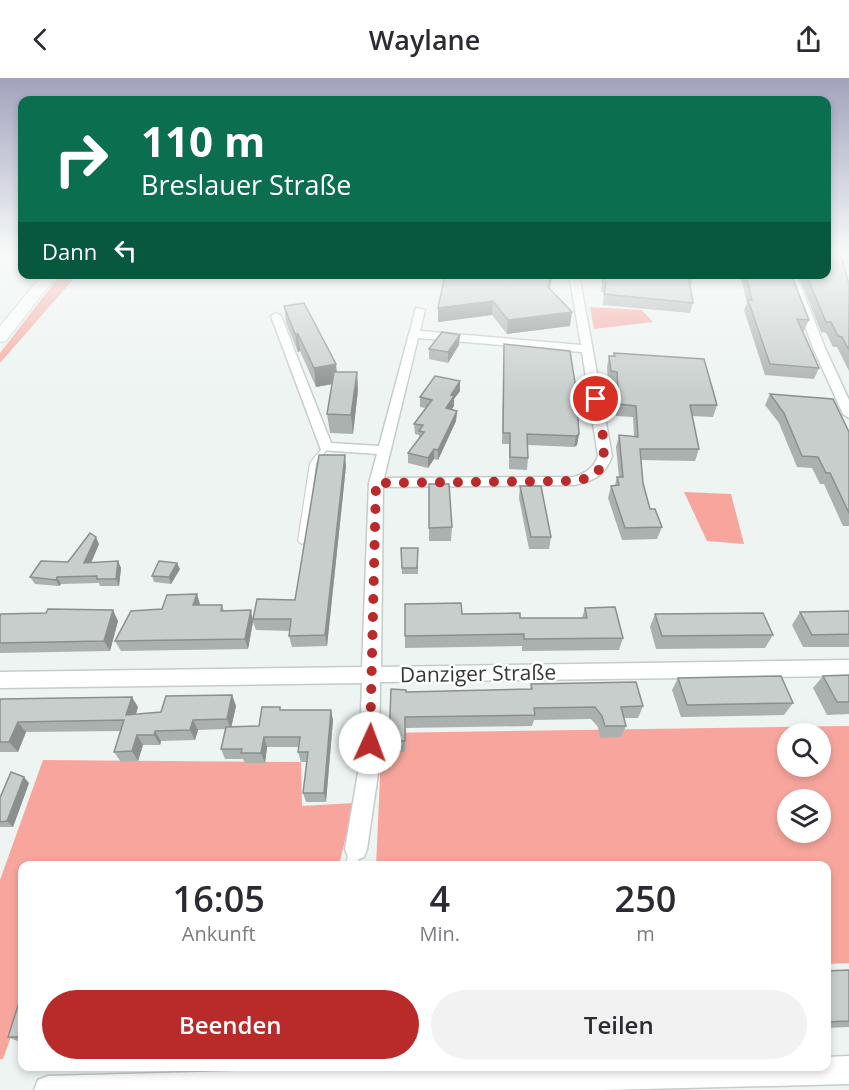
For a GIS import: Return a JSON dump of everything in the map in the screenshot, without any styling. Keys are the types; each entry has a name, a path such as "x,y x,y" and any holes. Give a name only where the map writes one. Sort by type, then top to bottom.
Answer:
{"main road":[{"path":"0,337 30,300"}],"street":[{"path":"376,483 573,481 591,476 601,468 605,456 588,349 577,300"},
{"path":"801,300 819,348 849,414"},
{"path":"356,849 369,767 376,483 420,310"},
{"path":"276,316 326,447 384,450"},
{"path":"413,334 588,349"},
{"name":"Danziger Straße","path":"0,680 849,668"},
{"path":"831,1071 849,1070"},
{"path":"48,1090 317,1075 353,1087 820,1071"}],"lane":[{"path":"302,541 313,463 326,447"},
{"path":"352,861 356,849"}],"shaded area":[{"path":"41,300 55,300 0,363 0,353"},
{"path":"590,307 642,310 653,322 594,329"},
{"path":"684,492 731,494 744,544 707,541"},
{"path":"831,726 849,726 849,963 831,964 831,861 376,861 382,733 777,727 777,777 831,777"},
{"path":"43,760 301,762 302,806 354,803 340,861 18,861 18,1017 3,1059 0,1059 0,880"}],"building":[{"path":"440,300 561,300 572,312 508,320 493,301 438,308"},
{"path":"666,300 693,300 693,303"},
{"path":"748,300 801,300 809,320 797,319 819,368 770,364"},
{"path":"817,300 849,300 849,350 831,322 826,322"},
{"path":"304,303 336,364 314,368 298,334 295,334 284,306"},
{"path":"442,332 460,335 448,352 429,349"},
{"path":"504,344 570,351 576,389 579,434 576,436 527,434 528,458 510,457 510,433 503,433"},
{"path":"614,353 704,359 717,405 690,405 699,449 640,449 643,483 650,509 655,509 662,527 625,528 611,486 619,485 617,477 623,477 619,435 638,437 636,406 619,404 617,372 611,371 609,356 615,356"},
{"path":"334,372 357,372 351,415 327,414"},
{"path":"435,376 460,381 446,408 457,411 438,450 434,449 428,458 408,453 424,432 419,431 423,425 414,424 432,400 420,397"},
{"path":"770,394 833,399 849,432 849,513 830,473 826,473 818,457 802,456 784,413"},
{"path":"319,455 345,455 325,635 289,636 291,619 253,619 257,599 295,600"},
{"path":"429,484 449,484 452,527 429,528"},
{"path":"520,486 541,486 551,537 531,537"},
{"path":"90,533 96,537 84,563 118,561 116,579 97,579 97,576 57,577 56,580 30,577 41,561 68,562"},
{"path":"401,548 418,548 417,568 402,568"},
{"path":"159,561 177,563 169,577 152,576"},
{"path":"197,594 193,605 222,605 221,611 251,610 245,639 115,641 131,611 162,609 167,595"},
{"path":"461,603 462,614 520,613 520,618 587,618 585,608 615,607 623,638 524,639 524,634 405,636 405,604"},
{"path":"48,609 113,610 104,641 0,643 1,614 46,613"},
{"path":"849,611 849,634 812,635 800,612"},
{"path":"763,613 773,635 662,636 655,614"},
{"path":"849,675 849,702 837,702 823,676"},
{"path":"781,676 793,703 687,705 678,678"},
{"path":"636,682 643,706 621,707 626,726 605,726 602,716 595,707 534,708 535,715 405,717 405,741 389,741 391,689 406,690 406,692 532,689 531,684"},
{"path":"232,695 227,719 193,720 190,730 155,731 154,735 137,735 132,751 114,752 124,720 18,722 9,742 0,742 0,699 132,697 126,715 161,712 166,696"},
{"path":"262,707 280,707 280,710 331,710 324,793 303,793 308,752 298,752 300,737 264,737 261,753 241,753 242,749 221,749 226,727 259,726"},
{"path":"11,772 24,777 7,821 0,822 0,798"},
{"path":"849,970 849,1021 831,1022 831,971"},
{"path":"18,1006 18,1037 8,1037"}],"route":[{"path":"370,743 376,483 573,481 591,476 601,468 605,456 596,399"}]}
